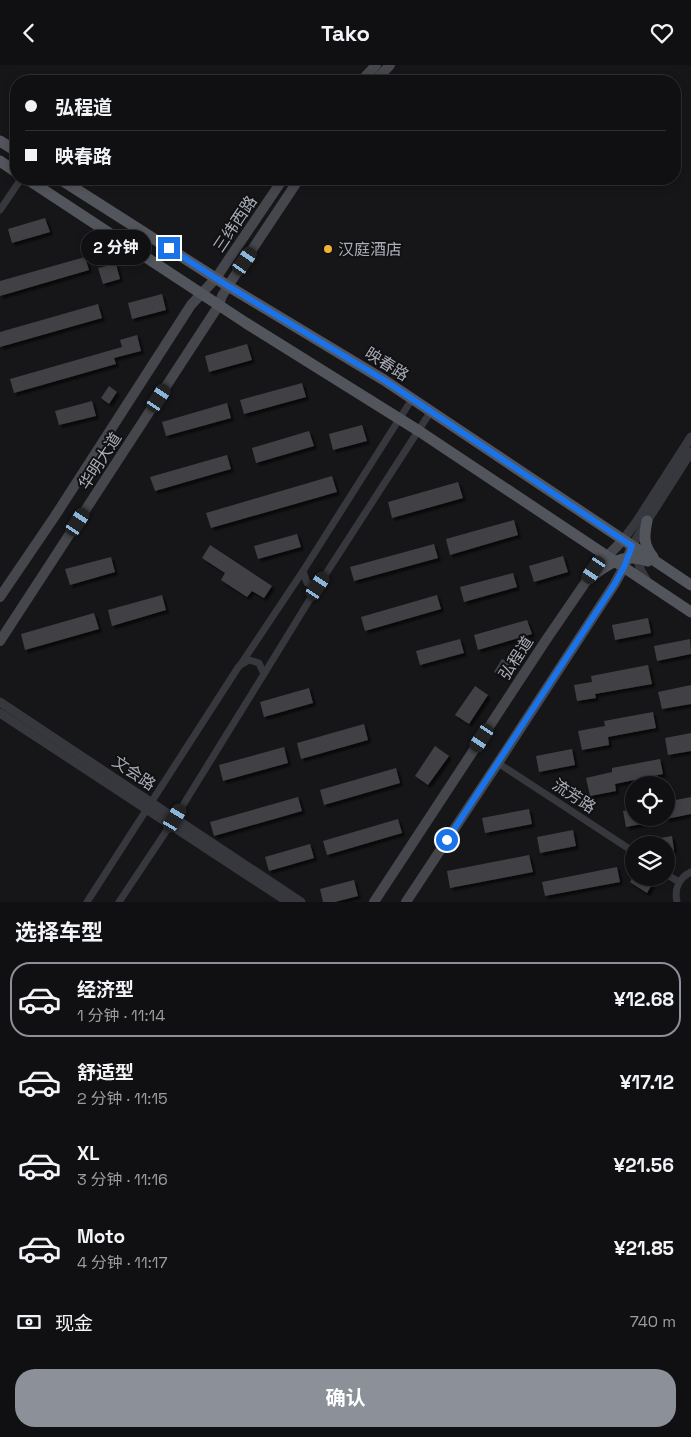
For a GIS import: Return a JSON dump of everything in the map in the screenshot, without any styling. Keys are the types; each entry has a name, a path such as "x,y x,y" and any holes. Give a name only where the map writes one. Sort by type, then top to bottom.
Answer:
{"main road":[{"path":"367,75 376,65"},
{"path":"380,75 390,65"},
{"name":"映春路","path":"37,185 209,285 223,296 376,375 431,411 626,552 647,582 691,612"},
{"name":"映春路","path":"68,185 223,296 400,419 626,552 661,566 691,585"},
{"name":"三纬西路","path":"209,285 279,185"},
{"name":"三纬西路","path":"223,296 295,185"},
{"name":"华明大道","path":"0,597 55,516 191,305 209,285"},
{"name":"华明大道","path":"0,641 223,296"},
{"path":"643,519 644,542 649,552 661,566"},
{"path":"587,580 626,552"},
{"path":"406,902 609,592 626,552"},
{"path":"609,592 629,578 647,582"},
{"name":"弘程道","path":"374,902 587,580"}],"street":[{"path":"0,210 17,185"},
{"path":"87,902 303,571 412,399"},
{"path":"119,902 173,822 318,586 431,411"},
{"path":"626,552 691,437"},
{"path":"643,519 691,452"},
{"path":"303,571 307,583 318,586"},
{"path":"240,666 249,660 259,663 264,674"},
{"name":"文会路","path":"0,702 288,902"},
{"name":"文会路","path":"0,713 150,806"},
{"name":"流芳路","path":"498,763 625,847"},
{"name":"文会路","path":"173,822 302,902"},
{"path":"677,902 676,891 679,882 685,875 691,873"},
{"path":"675,880 679,882"}],"building":[{"path":"45,218 50,232 12,243 8,229"},
{"path":"85,257 89,270 0,296 0,281"},
{"path":"116,264 120,279 103,284 98,268"},
{"path":"162,294 166,310 132,319 128,303"},
{"path":"98,304 102,318 0,347 0,332"},
{"path":"137,335 141,351 114,358 116,364 14,393 10,379 122,347 120,340"},
{"path":"247,344 252,360 209,372 205,356"},
{"path":"302,383 306,397 244,414 240,400"},
{"path":"109,386 117,392 109,404 101,398"},
{"path":"92,401 96,416 59,425 55,411"},
{"path":"227,403 231,418 166,436 162,422"},
{"path":"362,425 367,441 333,450 329,434"},
{"path":"309,431 314,446 256,463 252,448"},
{"path":"227,455 231,469 155,491 150,477"},
{"path":"332,476 337,492 211,528 206,513"},
{"path":"458,482 463,498 392,518 388,502"},
{"path":"514,520 518,535 450,555 446,539"},
{"path":"297,534 301,547 258,559 254,546"},
{"path":"434,544 438,558 354,581 350,567"},
{"path":"210,545 272,586 264,598 252,591 247,597 221,580 225,573 202,558"},
{"path":"563,556 568,572 534,582 529,566"},
{"path":"111,557 115,572 70,585 65,569"},
{"path":"513,573 517,587 464,602 460,587"},
{"path":"162,595 166,610 112,626 108,610"},
{"path":"437,595 441,609 365,631 361,617"},
{"path":"94,613 99,629 25,650 21,634"},
{"path":"648,618 651,633 615,640 612,625"},
{"path":"527,620 532,634 478,650 474,635"},
{"path":"460,639 464,653 420,665 416,651"},
{"path":"690,639 691,654 657,661 654,646"},
{"path":"502,659 511,664 503,677 494,672"},
{"path":"648,665 652,684 595,694 596,698 577,701 574,685 592,682 591,676"},
{"path":"691,685 691,704 662,709 658,692"},
{"path":"475,686 488,695 469,724 455,715"},
{"path":"309,688 313,703 264,717 260,702"},
{"path":"653,712 656,728 608,737 609,745 582,750 578,731 605,726 604,721"},
{"path":"364,724 368,740 301,759 297,743"},
{"path":"691,733 691,751 668,755 665,738"},
{"path":"435,746 449,756 428,785 415,776"},
{"path":"284,747 288,763 223,781 219,765"},
{"path":"572,749 575,765 539,772 536,756"},
{"path":"660,759 663,774 625,776 625,782 615,784 616,791 590,796 586,778 612,772 612,768"},
{"path":"396,768 400,783 324,805 320,790"},
{"path":"298,797 302,811 214,836 210,822"},
{"path":"691,797 691,814 675,817 675,800"},
{"path":"529,809 532,824 485,833 482,818"},
{"path":"398,819 402,833 327,855 323,841"},
{"path":"573,830 576,846 540,853 537,837"},
{"path":"310,844 314,858 269,871 265,857"},
{"path":"529,855 533,872 450,888 447,871"},
{"path":"617,867 620,882 545,896 542,882"},
{"path":"354,880 358,896 335,902 323,902 320,889"},
{"path":"636,886 651,886 647,893"}],"place":[{"name":"汉庭酒店","path":"328,249"}],"route":[{"path":"169,248 228,286 384,380 632,546 626,557 624,567 614,585 447,840"}]}
